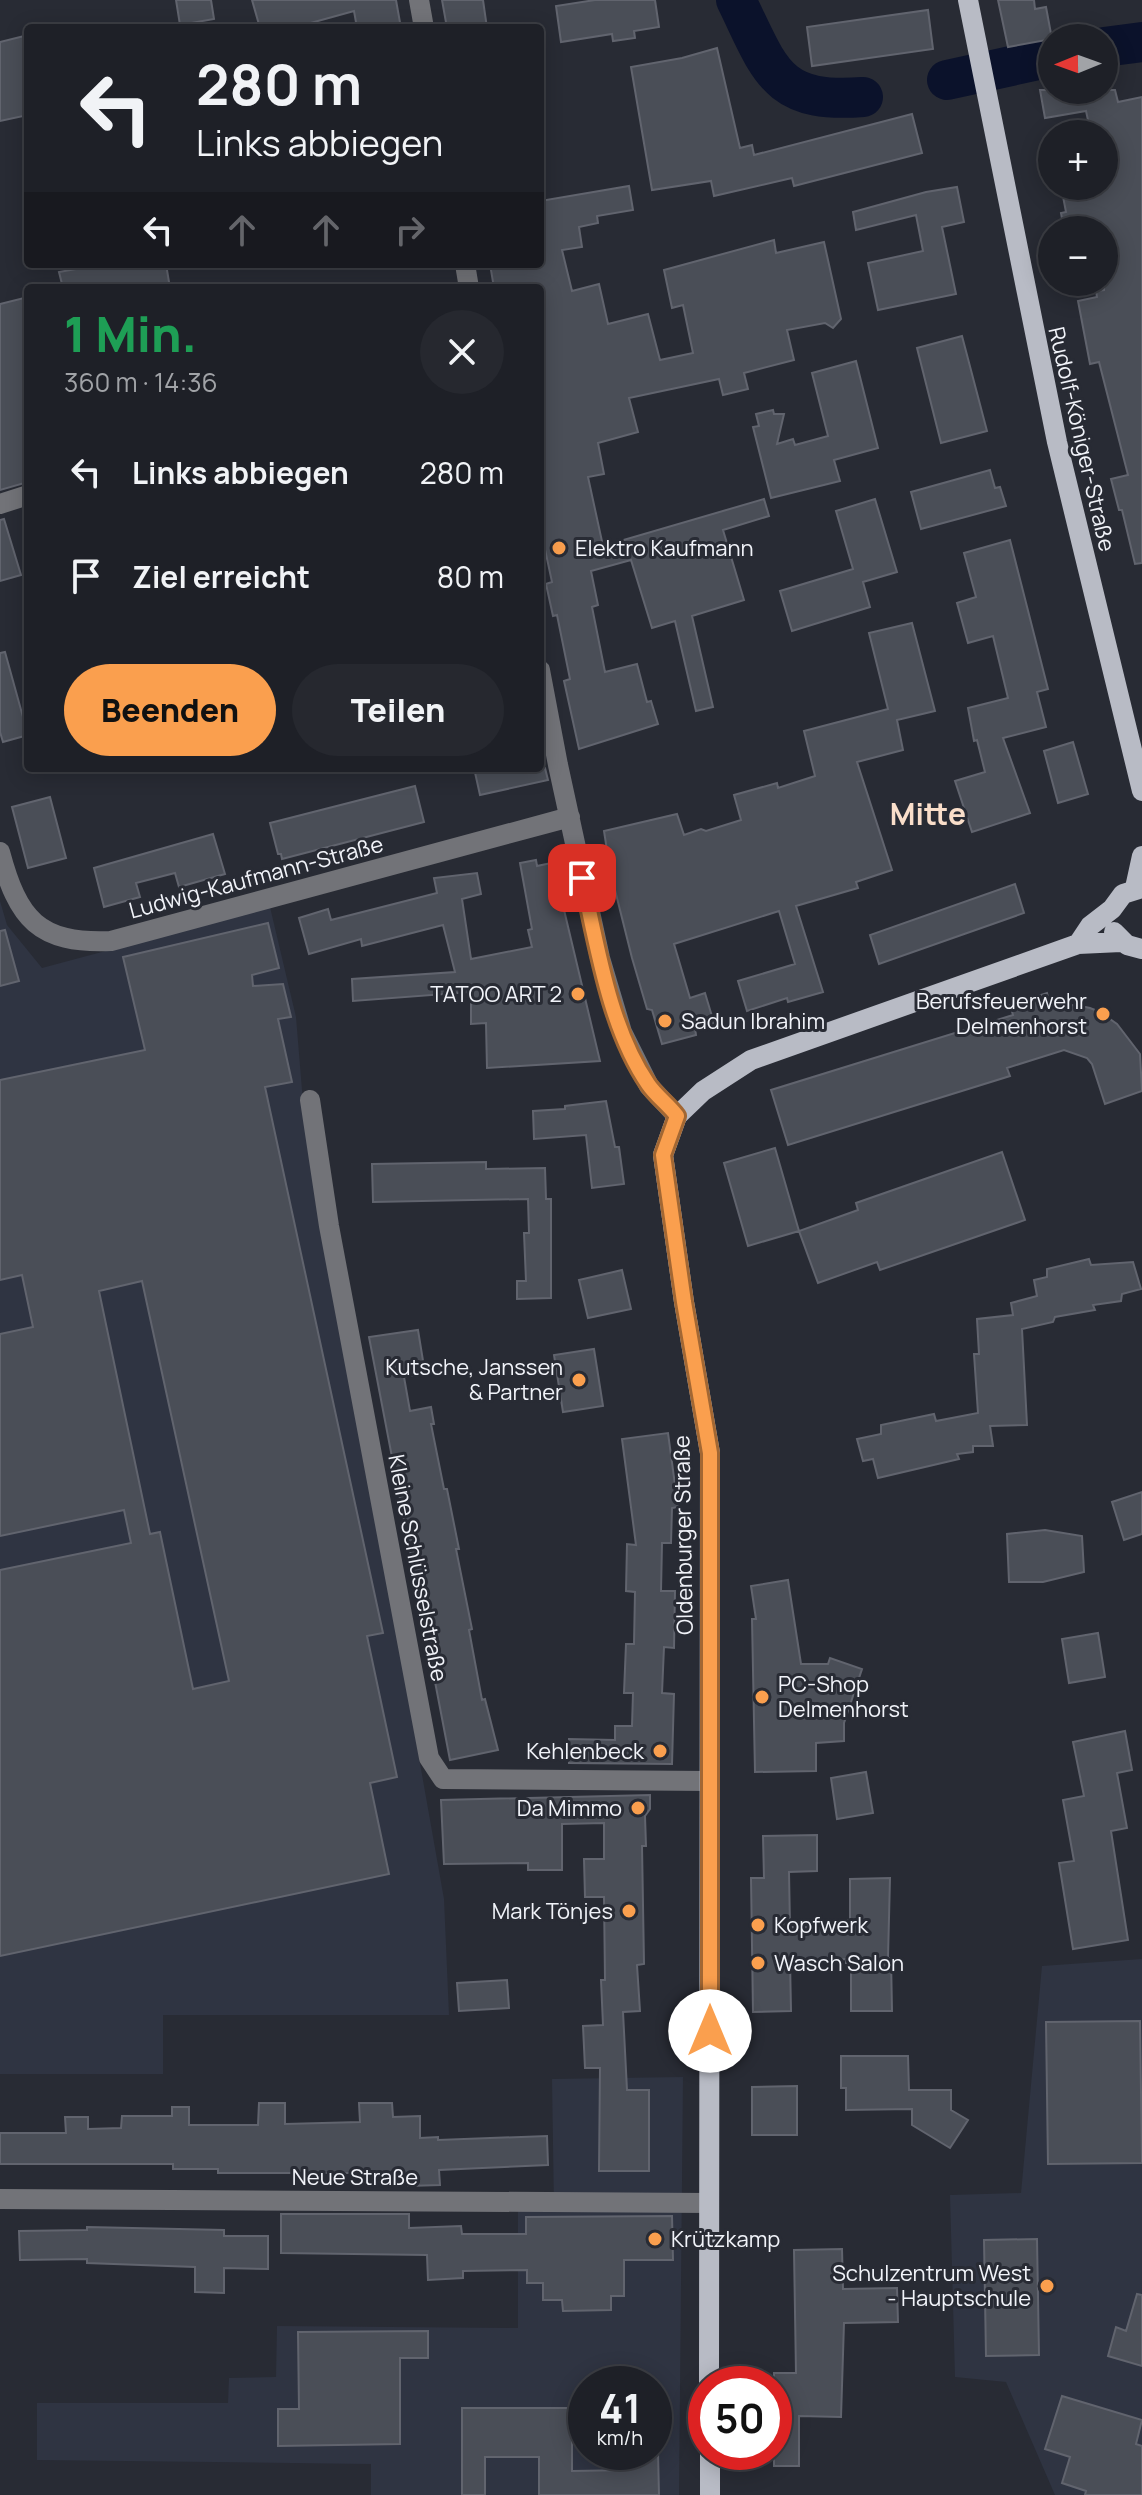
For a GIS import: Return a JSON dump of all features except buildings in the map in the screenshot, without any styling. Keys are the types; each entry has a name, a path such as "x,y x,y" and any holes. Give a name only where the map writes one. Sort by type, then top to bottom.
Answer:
{"main road":[{"name":"Rudolf-Königer-Straße","path":"968,0 1057,442 1142,791"},
{"path":"1078,944 1090,926 1112,909 1123,894 1138,888 1142,856"},
{"path":"1112,909 1113,930 1121,942"},
{"path":"677,1116 703,1091 751,1060 1078,944 1121,942 1142,949"},
{"name":"Oldenburger Straße","path":"677,1116 663,1155 710,1453 709,2366"},
{"path":"710,2470 710,2495"}],"street":[{"path":"419,0 423,24"},
{"path":"0,504 24,496"},
{"path":"544,690 600,958 622,1032 649,1086 677,1116"},
{"name":"Ludwig-Kaufmann-Straße","path":"0,852 10,888 27,915 47,933 81,942 111,941 570,817"},
{"name":"Kleine Schlüsselstraße","path":"310,1100 329,1226 429,1758 443,1779 709,1781"},
{"name":"Neue Straße","path":"0,2199 709,2203"}],"shaded area":[{"path":"0,901 7,925 42,968 270,907 296,1017 303,1102 444,1899 449,2015 163,2015 163,2074 0,2074"},
{"name":"Schulzentrum West - Hauptschule","path":"1142,1959 1142,2495 1055,2495 1006,2382 955,2377 950,2195 1021,2193 1042,1966"},
{"path":"683,2077 679,2495 371,2495 371,2464 37,2460 37,2403 228,2403 229,2378 276,2377 277,2326 518,2328 518,2209 554,2209 552,2079"}],"waterway":[{"path":"736,0 768,63 793,88 834,98 863,97"},
{"path":"1118,45 1142,42"},
{"path":"947,80 1038,60"}],"place":[{"name":"Elektro Kaufmann","path":"559,548"},
{"name":"TATOO ART 2","path":"578,994"},
{"name":"Berufsfeuerwehr Delmenhorst","path":"1103,1014"},
{"name":"Sadun Ibrahim","path":"665,1021"},
{"name":"Kutsche, Janssen & Partner","path":"579,1380"},
{"name":"PC-Shop Delmenhorst","path":"762,1697"},
{"name":"Kehlenbeck","path":"660,1751"},
{"name":"Da Mimmo","path":"638,1808"},
{"name":"Mark Tönjes","path":"629,1911"},
{"name":"Kopfwerk","path":"758,1925"},
{"name":"Wasch Salon","path":"758,1963"},
{"name":"Krützkamp","path":"655,2239"},
{"name":"Schulzentrum West - Hauptschule","path":"1047,2286"}],"district":[{"name":"Mitte","path":"928,815"}],"route":[{"path":"582,878 600,958 622,1032 649,1086 677,1116 663,1155 710,1453 710,2031"}]}
